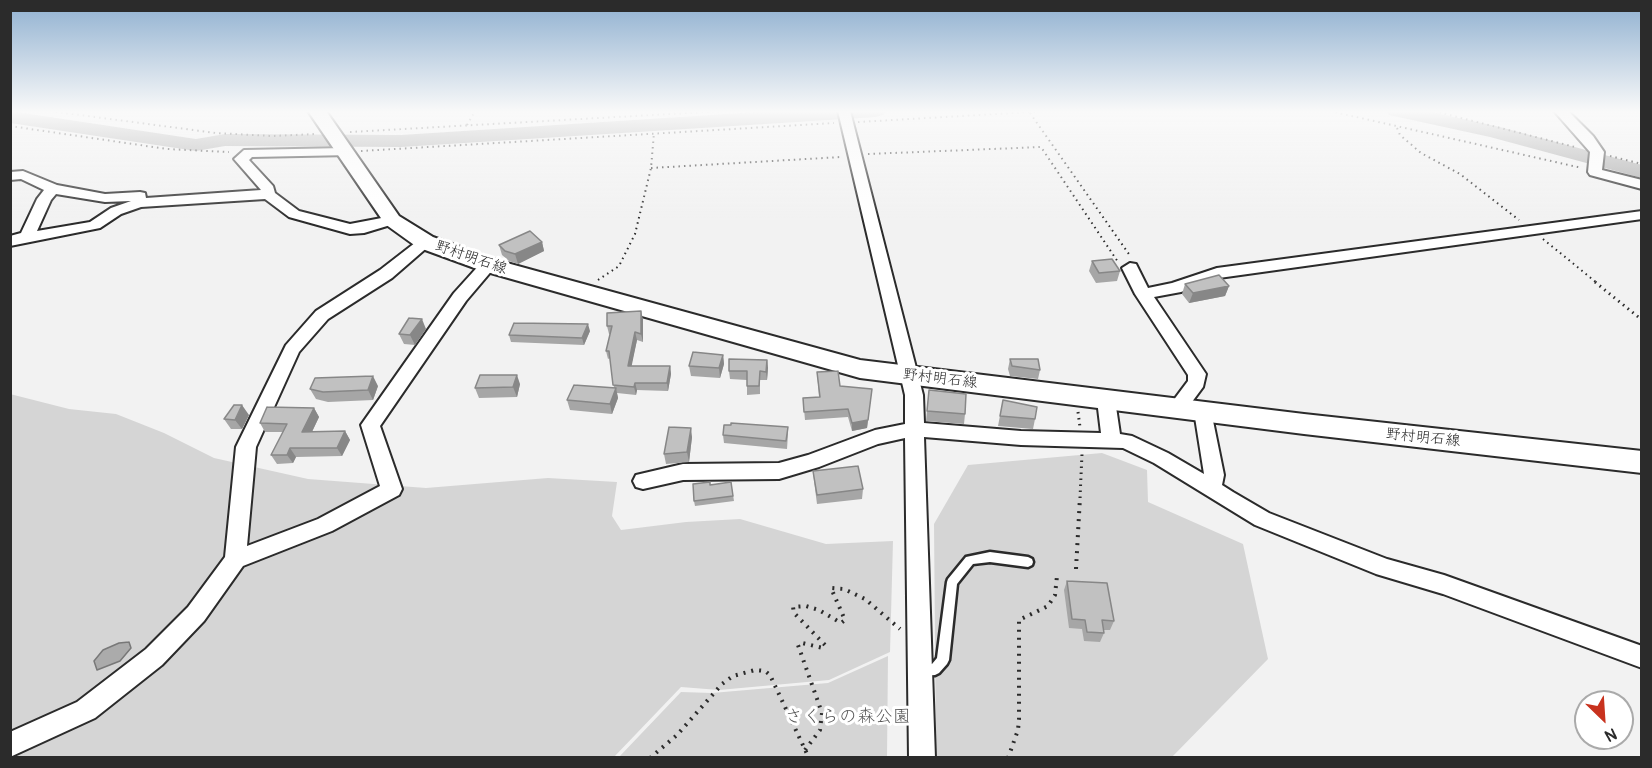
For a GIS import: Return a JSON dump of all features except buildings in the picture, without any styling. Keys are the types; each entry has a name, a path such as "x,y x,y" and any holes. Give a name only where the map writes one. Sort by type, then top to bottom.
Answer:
{"main road":[{"name":"野村明石線","path":"341,147 392,220 425,242 488,265 860,369 1176,409 1641,462"}],"street":[{"path":"268,194 268,189 242,159 249,153 299,147"},
{"path":"853,147 914,395 922,758"},
{"path":"1593,147 1597,152 1595,172 1641,185"},
{"path":"10,176 23,175 53,189 105,198 211,191 226,192 236,197"},
{"path":"27,236 44,199 53,189"},
{"path":"10,241 95,225 116,211 139,203 268,194 294,214 350,229 364,228 392,220"},
{"path":"1143,294 1175,288 1217,273 1641,215"},
{"path":"10,746 86,710 154,657 196,614 235,560 246,447 292,349 322,315 386,274 425,242"},
{"path":"235,560 325,525 392,489 370,425 460,297 488,265"},
{"path":"1131,268 1143,294 1197,374 1197,382 1176,409"},
{"path":"1106,400 1111,441"},
{"path":"1203,411 1214,475 1211,488"},
{"path":"643,481 683,472 779,471 812,462 875,437 915,429 1125,441 1161,458 1262,519 1384,567 1444,585 1641,657"}],"lane":[{"path":"921,670 935,669 943,660 952,582 970,560 990,557 1028,562"}],"path":[{"path":"152,147 249,153"},
{"path":"574,288 589,285 619,266 635,234 651,168 653,147"},
{"path":"651,168 1041,147 1119,263 1131,268 1134,262 1053,147"},
{"path":"1414,147 1460,174 1641,320"},
{"path":"1488,147 1595,172"},
{"path":"1576,147 1641,164"},
{"path":"1076,396 1082,440 1076,569"},
{"path":"1008,758 1018,730 1019,719 1018,620 1048,606 1055,595 1057,576"},
{"path":"805,750 820,730 822,713 798,645 800,643 823,648 825,645 794,613 793,607 806,606 819,610 841,623 845,620 831,588 844,589 874,605 906,636"},
{"path":"650,758 677,735 722,684 733,676 755,670 765,671 770,675 809,758"}],"green space":[{"path":"10,394 69,409 116,414 164,433 214,458 308,479 426,488 548,478 617,482 612,516 621,530 686,522 740,519 826,544 893,541 890,652 829,680 719,690 681,687 614,757 11,757"},
{"path":"1102,453 1147,470 1148,502 1243,544 1268,659 1172,757 936,757 934,524 968,465"},
{"name":"さくらの森公園","path":"888,656 887,757 619,757 681,692 712,693 828,683"}],"shaded area":[{"path":"129,642 131,648 120,661 97,670 94,661 103,650 119,643"}],"waterway":[{"path":"1551,147 1642,172"}]}
